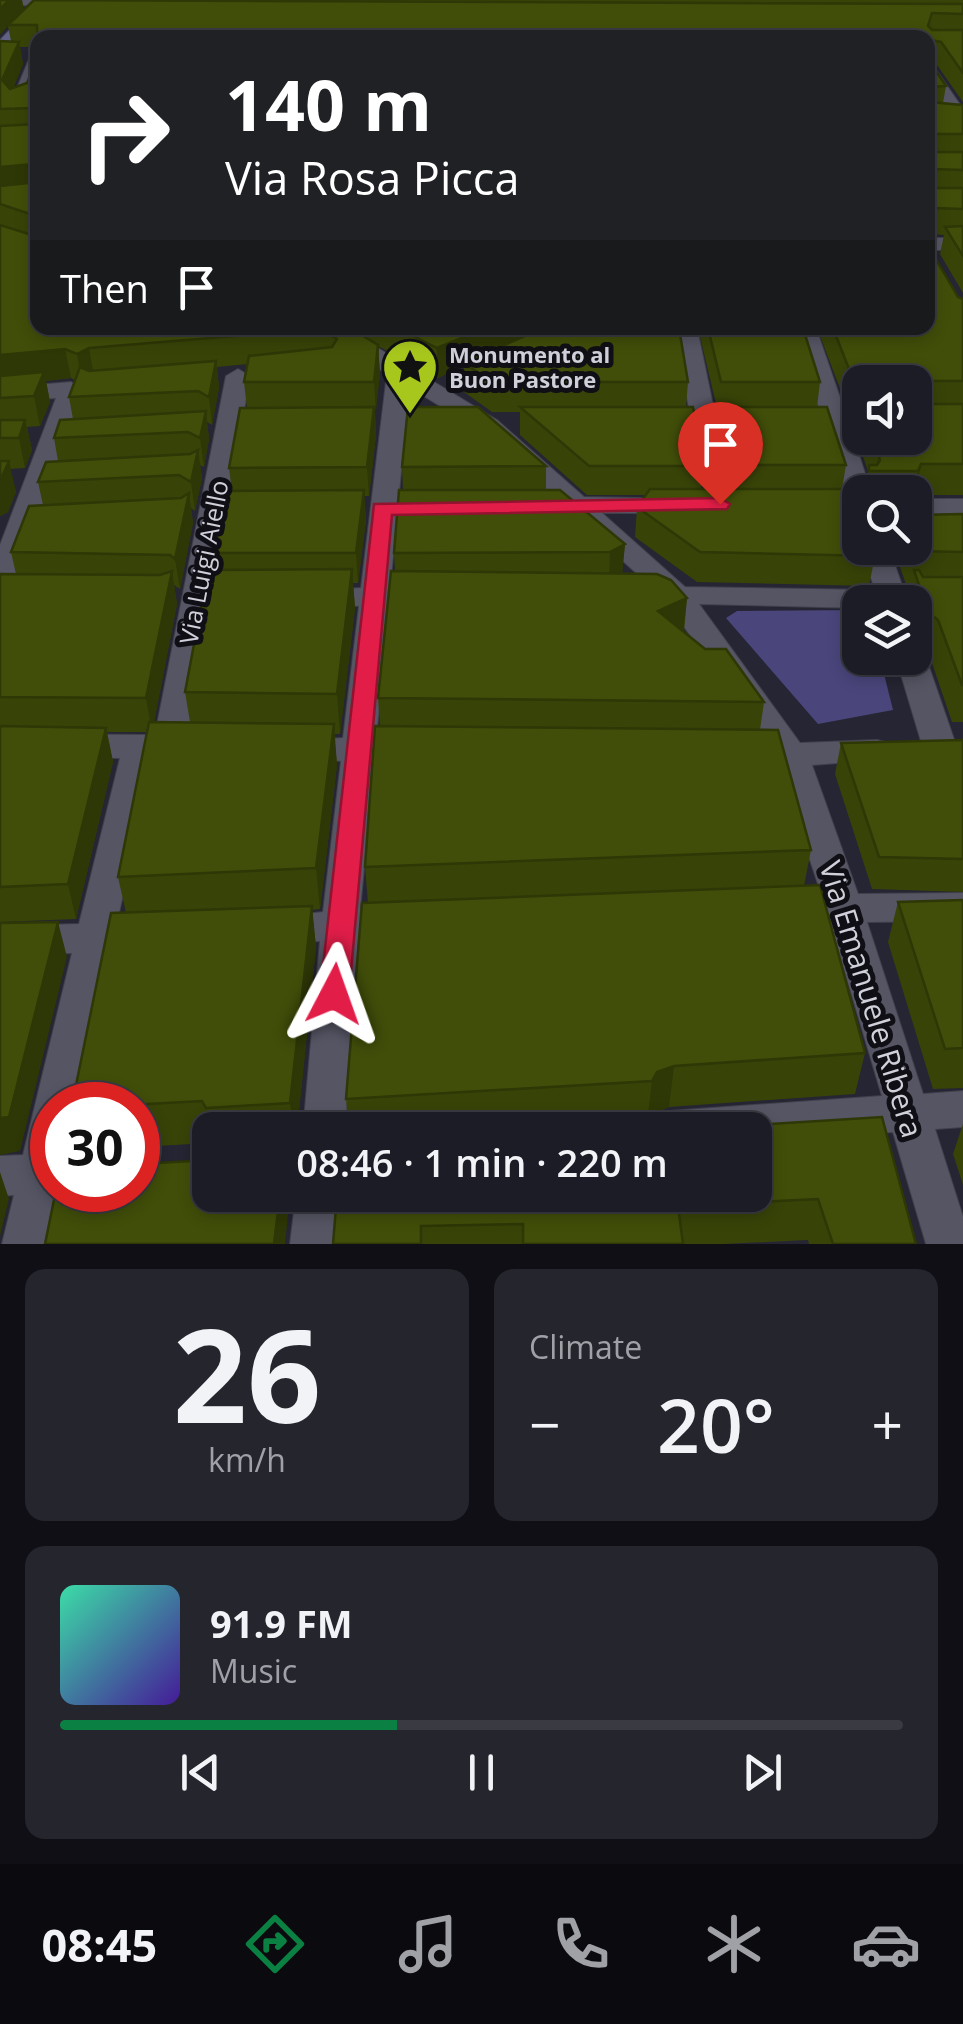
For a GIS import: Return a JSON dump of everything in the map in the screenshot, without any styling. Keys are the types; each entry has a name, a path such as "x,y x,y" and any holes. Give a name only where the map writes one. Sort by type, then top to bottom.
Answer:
{"street":[{"path":"0,1 46,1 87,8"},
{"path":"0,52 46,1"},
{"path":"32,14 87,8"},
{"path":"0,52 30,55"},
{"path":"935,76 963,78"},
{"path":"935,84 958,119"},
{"path":"0,106 28,105"},
{"path":"935,244 963,244"},
{"name":"Via Emanuele Ribera","path":"354,335 398,371 446,388 677,595 792,756 844,907 948,1244"},
{"path":"687,335 720,504"},
{"path":"808,335 842,411"},
{"path":"325,1112 372,598 372,508 403,425 398,371"},
{"name":"Via Luigi Aiello","path":"61,1082 92,939 154,747 223,509 229,424 238,376"},
{"path":"0,395 72,389 63,437 48,478 11,525 6,591"},
{"path":"626,422 842,424"},
{"path":"229,424 302,424"},
{"path":"403,425 528,424"},
{"path":"18,439 63,437"},
{"path":"0,481 48,478"},
{"path":"537,506 755,505"},
{"path":"790,506 842,506"},
{"path":"932,507 963,507"},
{"path":"372,508 421,508"},
{"path":"11,525 58,522"},
{"path":"197,596 468,597"},
{"path":"639,596 842,600"},
{"path":"932,601 963,601"},
{"path":"732,755 792,756 951,747 918,675"},
{"path":"0,745 206,748"},
{"path":"263,748 436,751"},
{"path":"786,909 963,907"},
{"path":"244,931 437,922"},
{"path":"0,941 187,934"},
{"path":"772,1121 963,1109"},
{"path":"25,1244 30,1186"},
{"path":"312,1244 316,1212"}],"shaded area":[{"path":"842,610 842,675 884,675 893,710 818,724 726,618 737,611"}],"building":[{"path":"34,0 963,4 963,14 932,13 928,26 932,30 37,30 37,25 8,25"},
{"path":"935,30 963,30 963,73 941,42 935,41"},
{"path":"0,41 19,42 2,80 10,89 27,83 30,76 30,108 0,109"},
{"path":"935,70 946,86 935,87"},
{"path":"935,102 963,105 963,134 935,134"},
{"path":"30,124 30,164 0,167 0,126"},
{"path":"935,152 963,152 963,170 935,169"},
{"path":"30,183 30,214 0,204 0,186"},
{"path":"935,188 963,188 963,209 935,208"},
{"path":"0,225 30,234 30,335 248,335 89,348 77,354 65,349 0,355"},
{"path":"963,226 963,256 945,227"},
{"path":"935,258 958,297 963,299 963,381 932,381 932,365 847,365 836,335 935,335"},
{"path":"331,335 362,335 378,345 374,382 244,382 249,356 332,347 337,339"},
{"path":"412,335 469,335 437,348"},
{"path":"527,335 680,335 688,382 492,382 464,363"},
{"path":"710,335 805,335 820,382 721,382"},
{"path":"216,361 209,397 198,391 69,397 80,367 89,371"},
{"path":"44,372 34,396 0,398 0,376"},
{"path":"932,404 963,404 963,464 921,464 918,471 869,471 869,465 877,465 878,455 932,455"},
{"path":"374,407 367,467 229,468 240,408"},
{"path":"408,407 478,407 546,466 402,467"},
{"path":"520,407 693,407 704,466 589,466"},
{"path":"726,407 827,407 846,465 739,465"},
{"path":"206,411 200,438 188,432 54,438 60,420"},
{"path":"0,420 25,420 19,438 0,438"},
{"path":"198,450 191,482 179,475 38,482 46,462 190,454"},
{"path":"0,461 9,461 0,481"},
{"path":"650,489 842,489 842,555 700,552 637,507"},
{"path":"364,490 356,553 214,553 225,491"},
{"path":"399,490 560,490 625,544 610,552 394,553"},
{"path":"189,493 175,559 170,555 11,552 29,506 181,498"},
{"path":"963,514 963,552 932,551 932,515"},
{"path":"352,569 337,694 185,692 208,570"},
{"path":"914,570 919,570 923,577 963,577 963,685 938,620 932,615 932,585 919,585"},
{"path":"172,571 146,698 0,697 0,574 160,575"},
{"path":"391,571 657,574 671,580 687,598 658,611 705,649 726,649 764,702 378,698"},
{"path":"149,722 334,724 316,868 118,877"},
{"path":"0,726 106,728 68,884 0,887"},
{"path":"375,726 778,730 811,850 365,867"},
{"path":"963,740 963,859 879,857 841,743"},
{"path":"820,885 865,1053 674,1066 657,1072 652,1081 346,1099 362,903"},
{"path":"963,900 963,1048 945,1049 898,902"},
{"path":"312,906 290,1103 206,1108 202,1101 160,1103 160,1082 77,1082 111,913"},
{"path":"58,922 9,1117 0,1118 0,923"},
{"path":"882,1117 916,1244 833,1244 818,1199 772,1201 772,1124"},
{"path":"192,1161 192,1212 278,1212 274,1244 45,1244 52,1212 160,1212 160,1163"},
{"path":"336,1212 679,1212 683,1244 523,1244 523,1224 421,1226 421,1244 333,1244"}],"place":[{"name":"Monumento al Buon Pastore","path":"410,416"}],"route":[{"path":"334,994 382,508 720,504"}]}
